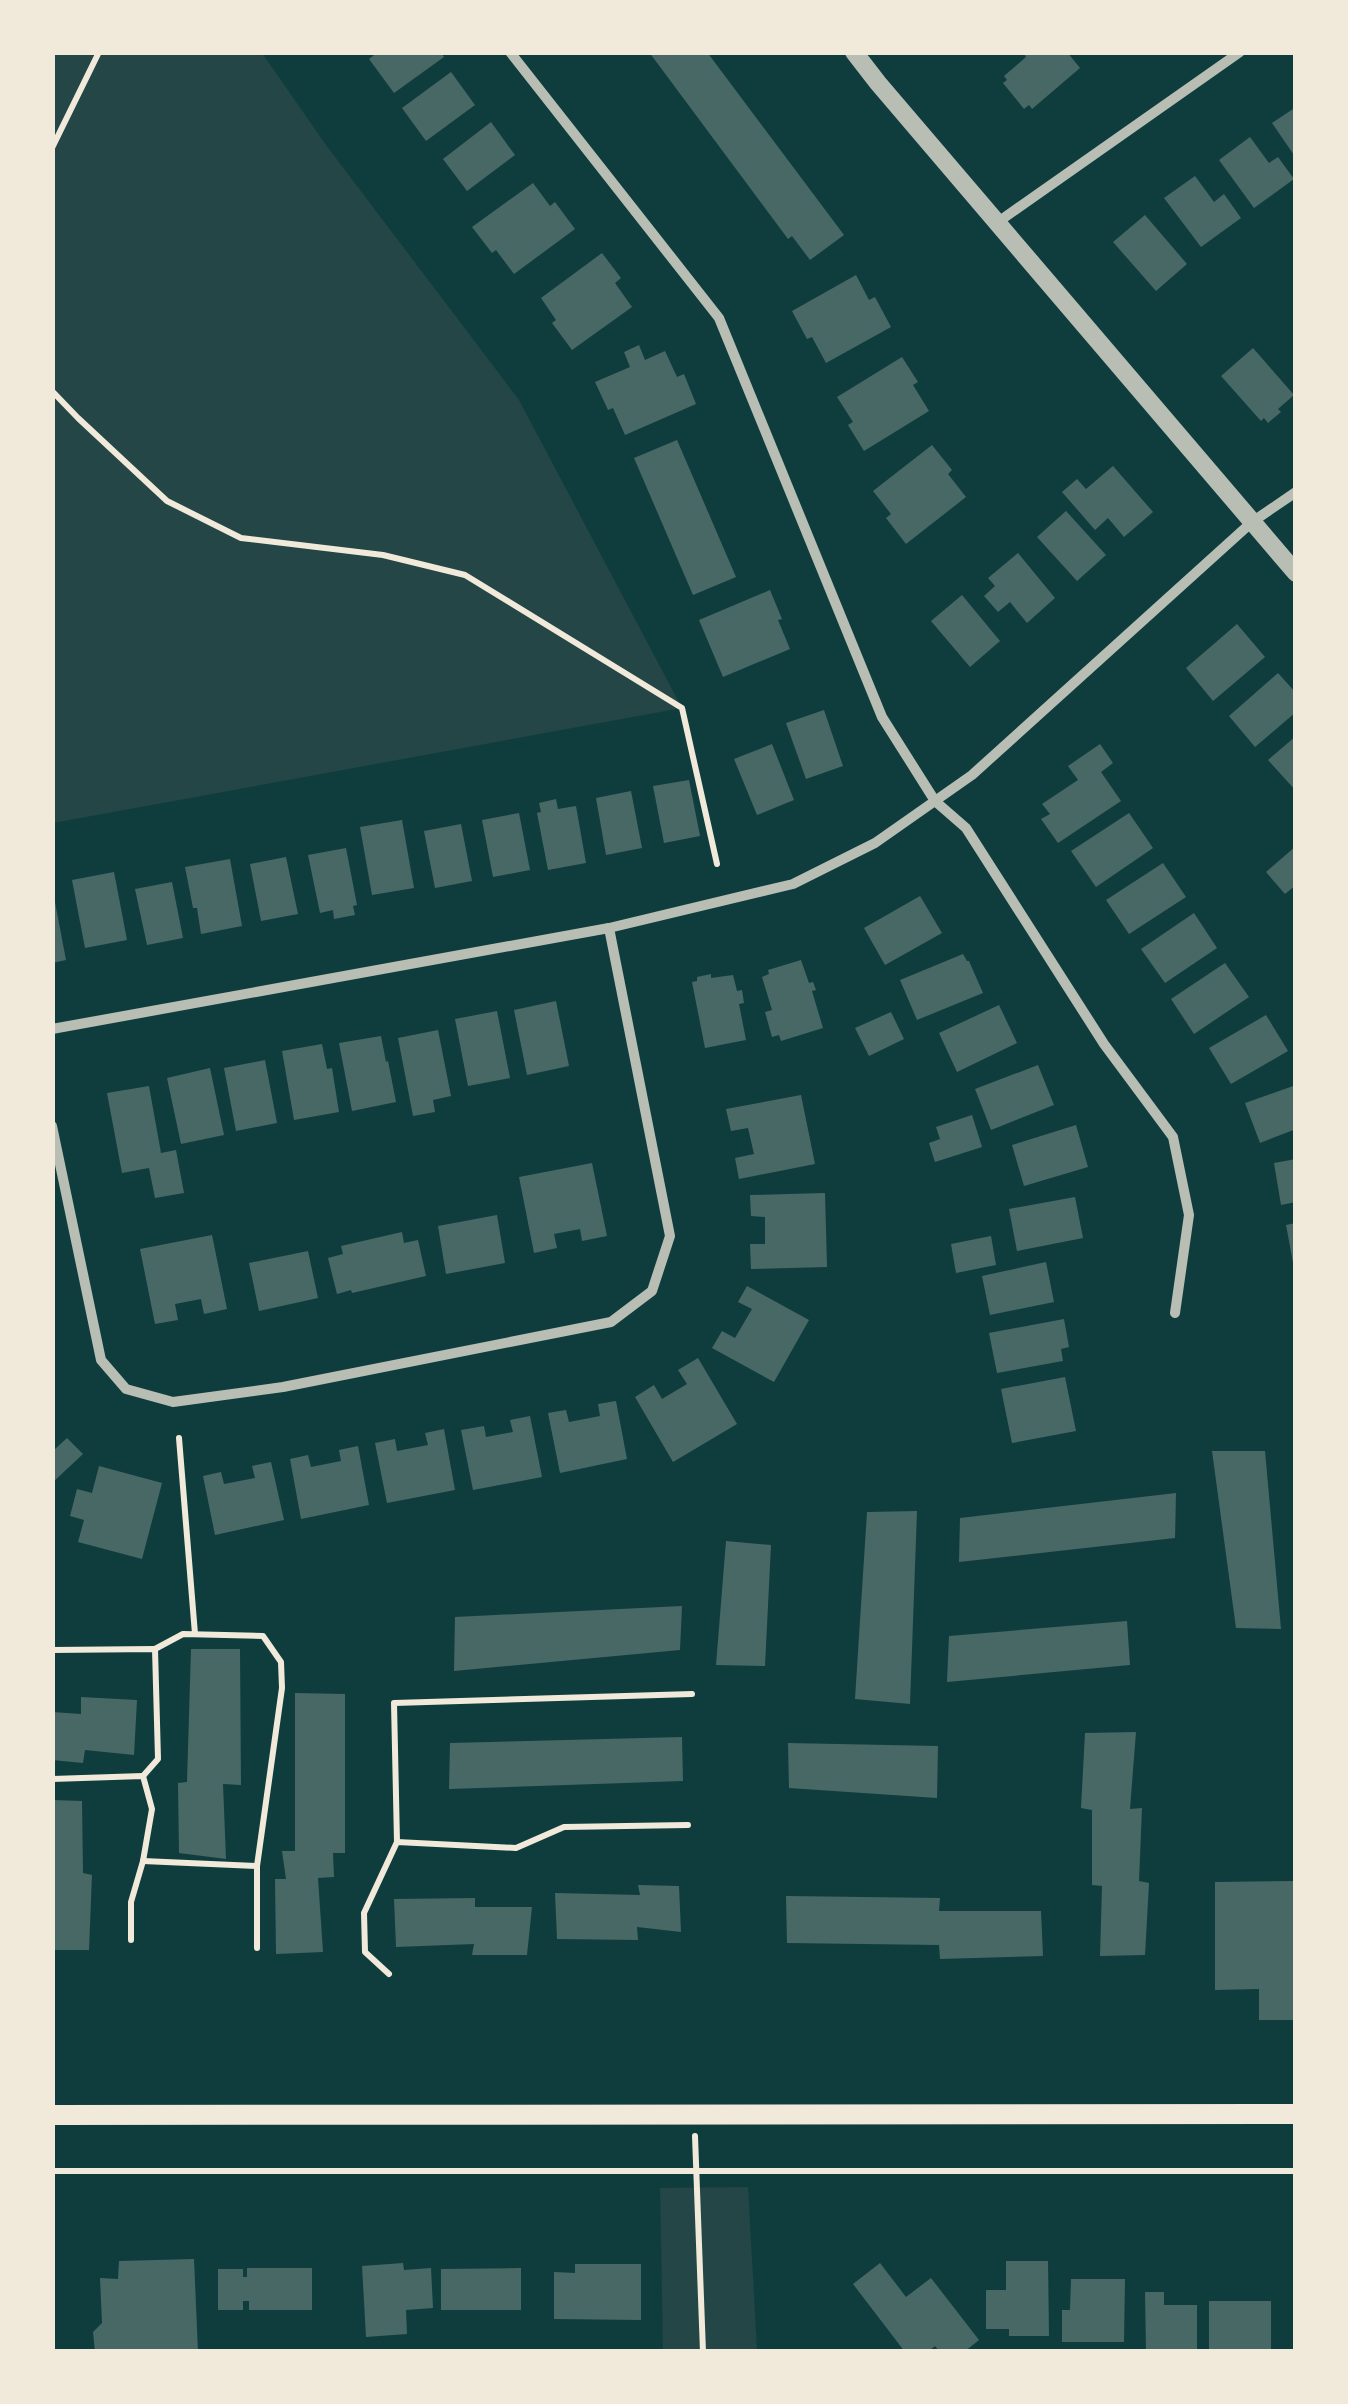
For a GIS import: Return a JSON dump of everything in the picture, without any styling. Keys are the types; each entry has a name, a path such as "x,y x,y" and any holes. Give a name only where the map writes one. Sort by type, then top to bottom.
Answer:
{"main road":[{"path":"52,2116 1296,2114"}],"street":[{"path":"510,52 719,318 882,717 936,801 966,828 1104,1044 1173,1137 1189,1215 1175,1313"},
{"path":"854,52 1296,573"},
{"path":"998,222 1240,52"},
{"path":"52,1029 609,928 794,884 874,843 972,775 1252,522 1296,492"},
{"path":"52,1126 101,1360 126,1389 173,1402 283,1388 610,1322 652,1292 670,1236 609,928"}],"path":[{"path":"52,148 100,52"},
{"path":"52,390 167,501 241,538 383,555 465,576 682,708 717,864"},
{"path":"179,1438 195,1634"},
{"path":"52,1650 155,1650 183,1634 263,1636 281,1662 282,1688 257,1866 257,1948"},
{"path":"52,1778 143,1776 158,1759 155,1650"},
{"path":"389,1974 365,1952 364,1913 397,1842 394,1703 692,1694"},
{"path":"131,1940 131,1902 152,1809 143,1776"},
{"path":"397,1842 516,1848 564,1827 688,1825"},
{"path":"143,1861 257,1866"},
{"path":"694,2114 703,2352"},
{"path":"52,2171 1296,2172"}],"shaded area":[{"path":"53,53 262,53 326,145 519,400 682,708 53,823"},
{"path":"748,2187 757,2351 663,2351 660,2188"}],"building":[{"path":"378,52 441,52 444,57 394,93 369,59"},
{"path":"649,52 707,52 844,235 810,260 792,236 788,239"},
{"path":"1027,52 1067,52 1080,68 1032,109 1029,105 1024,109 1003,83 1007,80 1004,76"},
{"path":"451,72 475,105 426,141 402,108"},
{"path":"1296,107 1296,158 1272,123"},
{"path":"491,122 515,155 467,191 443,159"},
{"path":"1250,137 1269,163 1278,157 1294,179 1254,208 1219,160"},
{"path":"1195,176 1214,202 1224,194 1241,218 1201,247 1164,198"},
{"path":"533,183 550,206 555,202 575,229 514,274 472,227"},
{"path":"1145,215 1187,264 1156,291 1113,242"},
{"path":"602,253 621,278 615,283 632,307 572,350 552,323 556,320 541,298"},
{"path":"856,275 869,300 875,297 891,327 826,363 792,311"},
{"path":"639,345 645,360 665,351 677,377 684,374 696,404 625,435 595,382 630,367 624,352"},
{"path":"1253,348 1294,395 1268,423 1264,418 1261,421 1221,376"},
{"path":"902,357 918,382 913,385 929,411 864,451 848,425 853,422 837,397"},
{"path":"677,440 736,577 693,595 634,458"},
{"path":"932,445 952,470 948,474 966,497 906,544 886,518 891,514 873,491"},
{"path":"1113,466 1153,512 1124,537 1108,518 1095,530 1062,492 1077,479 1086,489"},
{"path":"1066,511 1106,555 1077,581 1037,537"},
{"path":"1018,553 1055,598 1027,623 1010,602 998,612 984,596 995,586 988,578"},
{"path":"770,590 790,649 723,677 699,620"},
{"path":"962,595 1000,641 970,667 931,621"},
{"path":"1237,624 1265,657 1213,701 1186,668"},
{"path":"1278,673 1296,693 1296,712 1255,747 1229,716"},
{"path":"824,710 843,766 806,779 786,723"},
{"path":"1296,736 1296,791 1268,760"},
{"path":"772,744 794,800 757,815 734,759"},
{"path":"1100,744 1113,763 1101,772 1121,801 1058,843 1041,819 1050,814 1042,804 1078,780 1068,766"},
{"path":"689,780 700,836 664,843 653,786"},
{"path":"631,791 642,848 606,855 596,798"},
{"path":"556,799 558,809 576,806 586,863 548,870 537,813 541,812 539,803"},
{"path":"519,813 530,870 493,877 482,820"},
{"path":"1129,813 1153,848 1096,887 1071,851"},
{"path":"402,820 414,888 372,895 360,827"},
{"path":"461,824 472,881 435,888 424,831"},
{"path":"1296,846 1296,885 1285,894 1266,872"},
{"path":"346,848 357,905 353,906 355,915 334,919 333,910 320,913 308,855"},
{"path":"286,857 298,914 261,921 250,864"},
{"path":"230,859 242,926 201,934 185,867"},
{"path":"1163,863 1186,897 1129,934 1106,900"},
{"path":"114,872 127,940 85,948 72,880"},
{"path":"172,882 183,938 147,945 135,889"},
{"path":"920,896 942,933 885,965 864,928"},
{"path":"52,898 66,960 52,963"},
{"path":"1194,913 1217,948 1165,983 1141,949"},
{"path":"963,954 983,993 917,1020 900,980"},
{"path":"801,960 809,983 813,982 816,990 812,991 823,1028 781,1041 779,1035 772,1037 765,1012 772,1010 762,977 769,974 768,970"},
{"path":"1225,963 1249,997 1194,1034 1171,999"},
{"path":"711,974 711,978 733,975 737,991 742,990 744,1003 739,1004 746,1040 705,1048 692,982"},
{"path":"556,1001 569,1066 527,1075 514,1010"},
{"path":"999,1005 1017,1043 957,1072 939,1033"},
{"path":"497,1011 510,1078 468,1086 455,1019"},
{"path":"891,1012 904,1039 869,1056 855,1028"},
{"path":"1266,1015 1288,1051 1231,1084 1209,1048"},
{"path":"438,1030 451,1096 433,1100 435,1112 413,1116 398,1038"},
{"path":"381,1036 396,1102 352,1111 339,1043"},
{"path":"322,1044 327,1069 332,1068 339,1112 294,1120 282,1051"},
{"path":"265,1060 277,1123 236,1131 224,1068"},
{"path":"1038,1065 1054,1105 991,1130 975,1089"},
{"path":"210,1068 224,1135 181,1144 167,1078"},
{"path":"1296,1085 1296,1129 1260,1143 1245,1103"},
{"path":"149,1086 161,1153 176,1150 184,1193 155,1198 149,1168 122,1173 107,1093"},
{"path":"801,1095 815,1164 739,1179 735,1158 754,1154 748,1128 731,1131 726,1109"},
{"path":"972,1115 982,1147 935,1162 929,1143 940,1139 936,1127"},
{"path":"1076,1125 1088,1167 1024,1186 1012,1145"},
{"path":"1296,1159 1296,1202 1281,1205 1274,1163"},
{"path":"592,1163 607,1236 582,1241 580,1229 554,1234 557,1248 534,1253 519,1177"},
{"path":"825,1193 827,1267 751,1269 750,1244 765,1244 765,1217 751,1216 750,1195"},
{"path":"1075,1197 1083,1238 1017,1251 1009,1209"},
{"path":"497,1215 505,1263 446,1274 438,1226"},
{"path":"1296,1223 1296,1268 1294,1268 1286,1225"},
{"path":"402,1232 404,1243 418,1240 426,1276 337,1294 328,1258 343,1254 341,1246"},
{"path":"212,1235 227,1309 204,1314 201,1299 175,1304 178,1320 155,1324 140,1249"},
{"path":"991,1236 996,1265 956,1273 951,1244"},
{"path":"308,1251 318,1298 259,1311 249,1263"},
{"path":"1046,1262 1054,1302 990,1315 982,1276"},
{"path":"747,1286 809,1320 774,1382 712,1348 722,1331 735,1338 752,1309 738,1302"},
{"path":"1064,1319 1069,1347 1061,1349 1063,1361 997,1373 989,1333"},
{"path":"698,1358 737,1424 673,1462 635,1397 654,1385 662,1399 687,1384 678,1370"},
{"path":"1065,1377 1076,1431 1012,1443 1001,1389"},
{"path":"616,1401 627,1459 560,1473 548,1413 566,1410 569,1422 600,1416 598,1404"},
{"path":"530,1416 542,1477 473,1490 461,1430 484,1426 486,1437 513,1432 510,1420"},
{"path":"444,1429 455,1490 387,1503 375,1443 395,1439 397,1451 428,1445 425,1433"},
{"path":"67,1438 83,1454 52,1483 52,1446 55,1449"},
{"path":"358,1446 369,1505 301,1519 290,1459 308,1455 311,1467 341,1461 339,1450"},
{"path":"1212,1451 1265,1451 1281,1629 1236,1628"},
{"path":"271,1462 284,1520 215,1535 203,1476 221,1472 224,1484 255,1478 252,1466"},
{"path":"99,1466 162,1483 142,1559 78,1542 84,1520 70,1516 77,1489 92,1493"},
{"path":"1176,1493 1175,1538 959,1562 960,1518"},
{"path":"917,1511 910,1704 855,1699 867,1512"},
{"path":"726,1541 771,1545 765,1666 716,1665"},
{"path":"682,1606 680,1650 454,1671 455,1617"},
{"path":"1127,1621 1130,1665 947,1682 949,1636"},
{"path":"191,1649 240,1649 241,1785 223,1784 226,1859 179,1853 178,1783 187,1782"},
{"path":"295,1693 345,1694 345,1853 333,1853 334,1877 318,1878 323,1952 276,1954 275,1879 286,1879 282,1851 295,1851"},
{"path":"81,1697 137,1700 134,1755 85,1750 83,1763 52,1760 52,1712 81,1714"},
{"path":"1136,1732 1130,1809 1142,1808 1139,1881 1149,1883 1145,1955 1100,1956 1102,1886 1092,1885 1092,1810 1081,1808 1085,1733"},
{"path":"682,1737 683,1781 449,1789 450,1743"},
{"path":"788,1743 938,1746 937,1798 789,1788"},
{"path":"52,1800 82,1801 83,1873 92,1875 89,1950 52,1950"},
{"path":"1296,1881 1296,2020 1259,2020 1259,1989 1215,1990 1215,1882"},
{"path":"638,1885 679,1886 681,1932 637,1927 638,1940 557,1939 555,1893 640,1895"},
{"path":"786,1896 940,1898 939,1911 1041,1911 1043,1956 940,1959 939,1945 787,1943"},
{"path":"475,1898 475,1907 532,1907 527,1955 472,1955 474,1944 396,1947 394,1899"},
{"path":"194,2259 198,2352 95,2352 93,2332 102,2323 100,2278 118,2279 119,2261"},
{"path":"1006,2261 1048,2261 1049,2336 1009,2336 1009,2329 986,2329 986,2290 1006,2290"},
{"path":"403,2263 404,2270 431,2268 433,2308 406,2310 407,2334 366,2337 362,2266"},
{"path":"880,2263 906,2297 931,2278 979,2340 964,2352 940,2352 935,2346 928,2352 905,2352 853,2284"},
{"path":"575,2264 641,2264 641,2320 554,2319 554,2272 575,2273"},
{"path":"247,2268 312,2268 312,2310 249,2310 249,2301 243,2301 243,2310 218,2310 218,2269 243,2269 243,2277 247,2277"},
{"path":"521,2268 521,2310 441,2310 441,2269"},
{"path":"1071,2279 1125,2279 1124,2342 1062,2342 1062,2310 1070,2310"},
{"path":"1145,2292 1164,2292 1164,2305 1197,2305 1197,2352 1146,2352"},
{"path":"1209,2301 1271,2301 1271,2352 1209,2352"}]}
